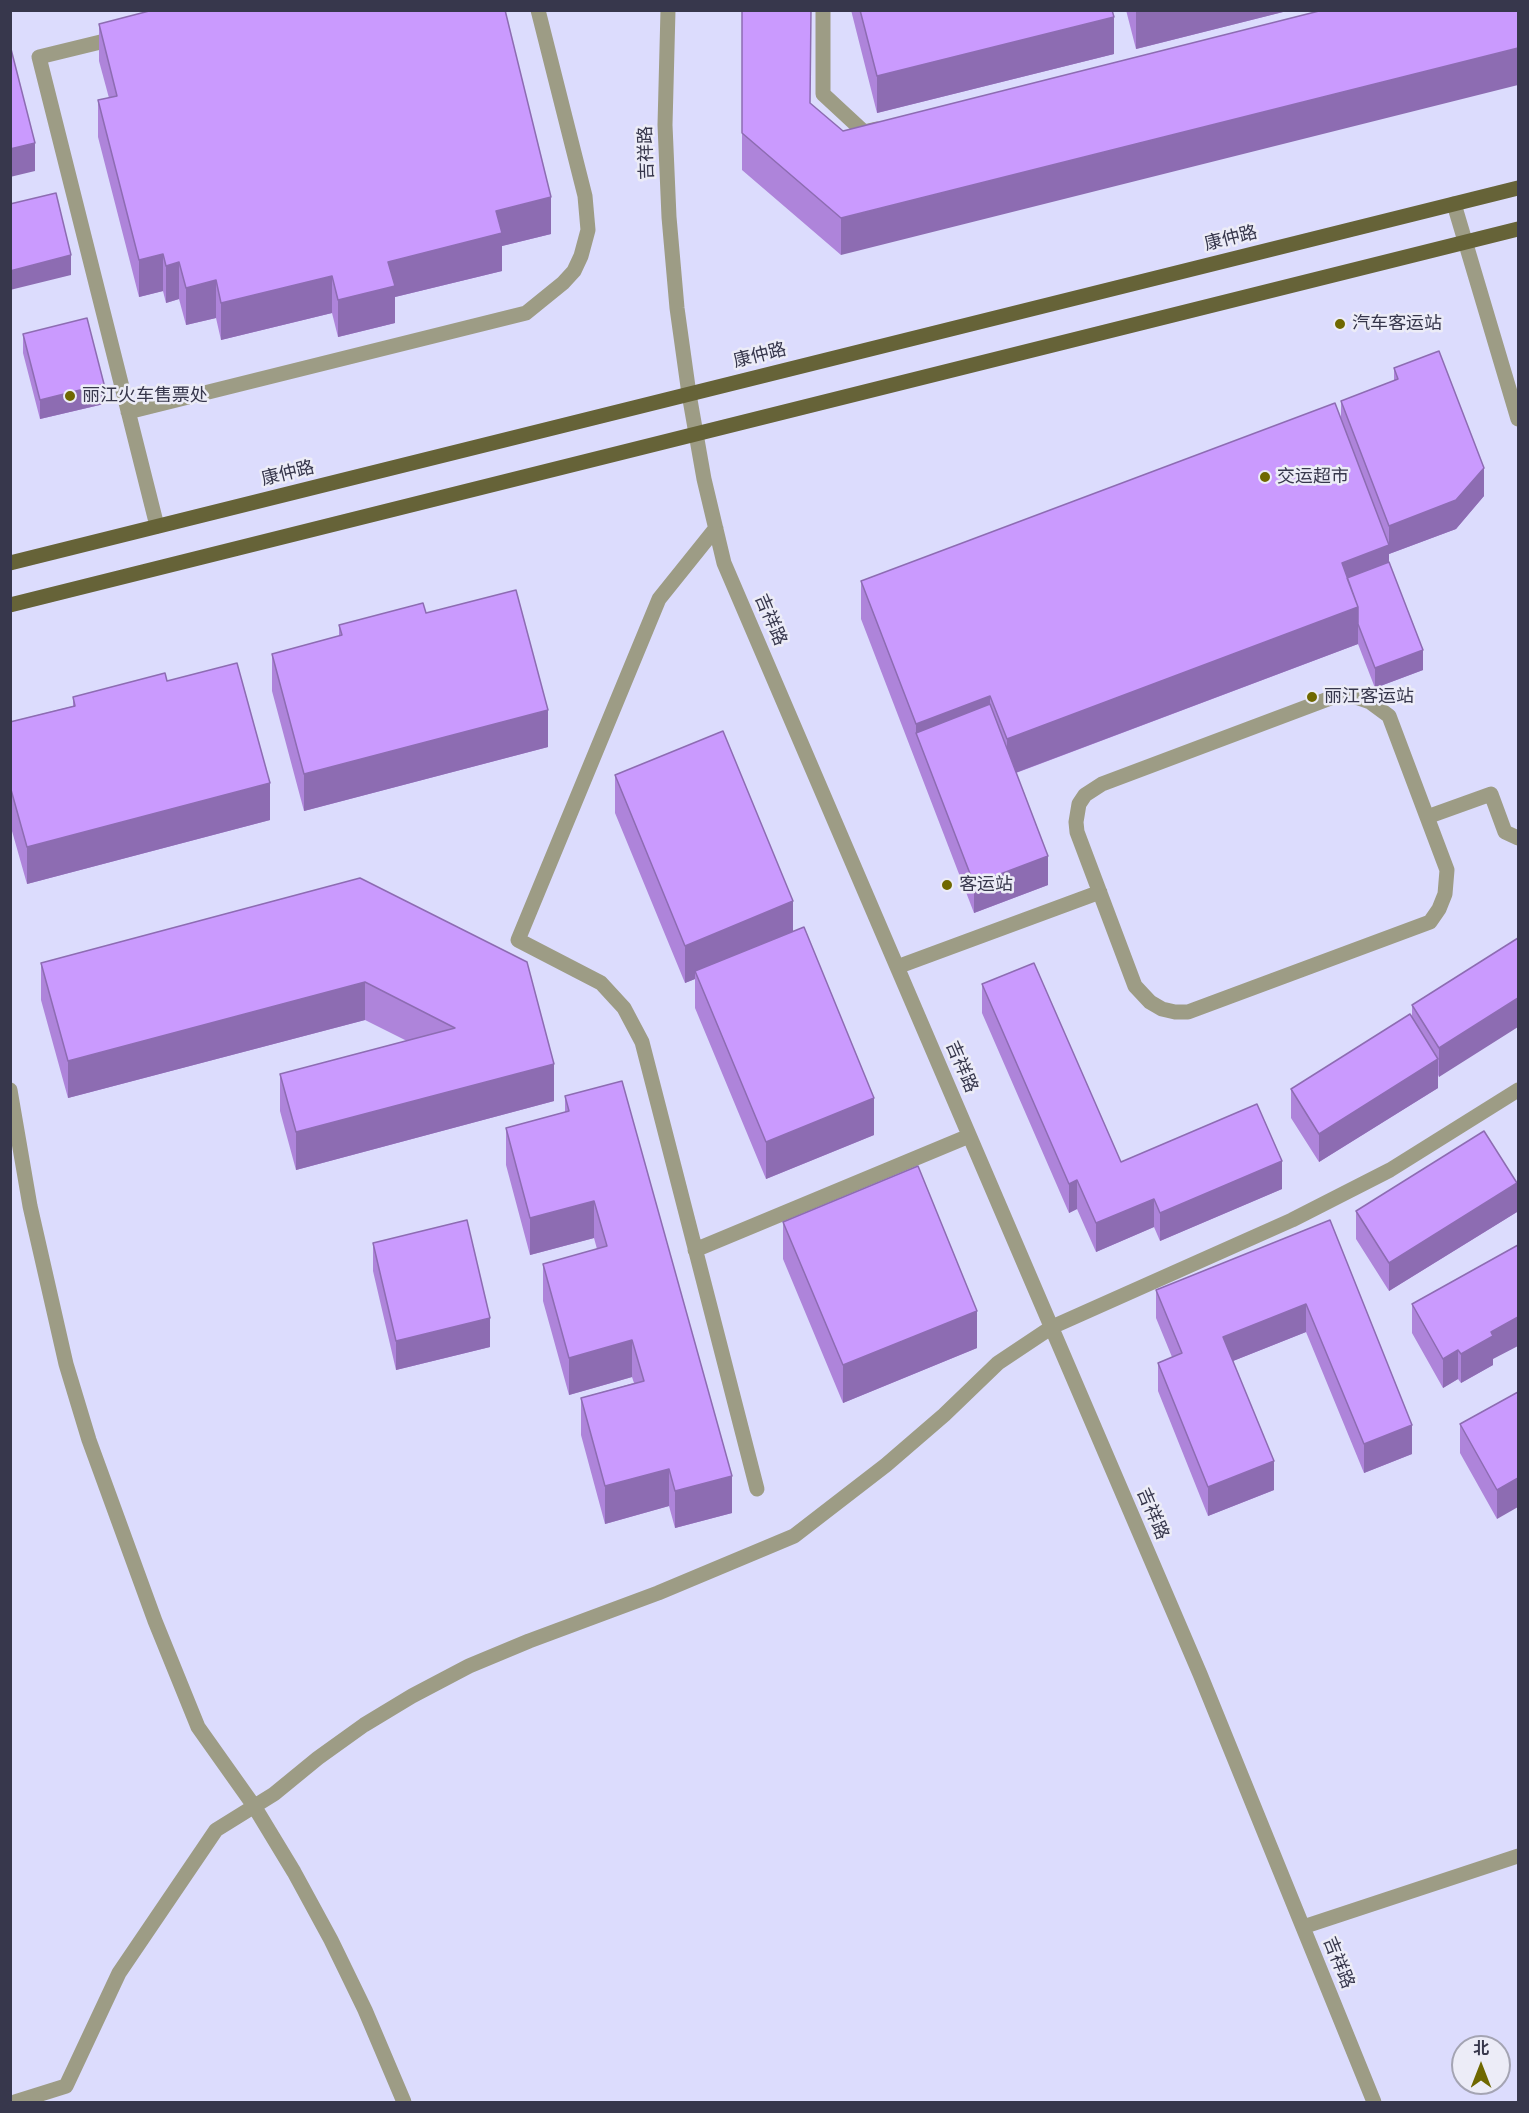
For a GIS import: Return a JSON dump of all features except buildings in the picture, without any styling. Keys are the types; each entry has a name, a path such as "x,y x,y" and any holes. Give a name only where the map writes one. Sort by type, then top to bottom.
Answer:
{"main road":[{"name":"康仲路","path":"10,563 1518,188"},
{"path":"10,605 1518,229"}],"street":[{"path":"128,412 526,313 563,283 574,271 588,230 585,196 538,10"},
{"name":"吉祥路","path":"668,10 665,125 669,217 677,308 696,434 724,563 1200,1674 1374,2103"},
{"path":"823,10 823,94 864,132 887,126"},
{"path":"128,35 39,57 157,526"},
{"path":"1454,204 1518,419"},
{"path":"716,528 659,599 518,940 601,983 624,1008 642,1042 757,1489"},
{"path":"1344,693 1370,702 1389,716 1447,870 1445,894 1430,922 1188,1012 1162,1009 1150,1002 1135,986 1100,892 1077,832 1076,822 1079,804 1093,788 1344,693"},
{"path":"1427,817 1491,794 1505,832 1518,838"},
{"path":"897,967 1100,892"},
{"path":"10,1090 30,1206 66,1364 89,1440 147,1600 198,1726 254,1806 294,1872 365,2010 404,2103"},
{"path":"15,2103 66,2086 119,1973 216,1830 274,1794 363,1725 469,1666 658,1593 794,1536 886,1465 998,1364 1052,1327 1302,1215 1390,1170 1518,1090"},
{"path":"695,1250 969,1136"},
{"path":"1303,1927 1518,1856"}],"place":[{"name":"汽车客运站","path":"1340,324"},
{"name":"丽江火车售票处","path":"70,396"},
{"name":"交运超市","path":"1265,477"},
{"name":"丽江客运站","path":"1312,697"},
{"name":"客运站","path":"947,885"}]}
